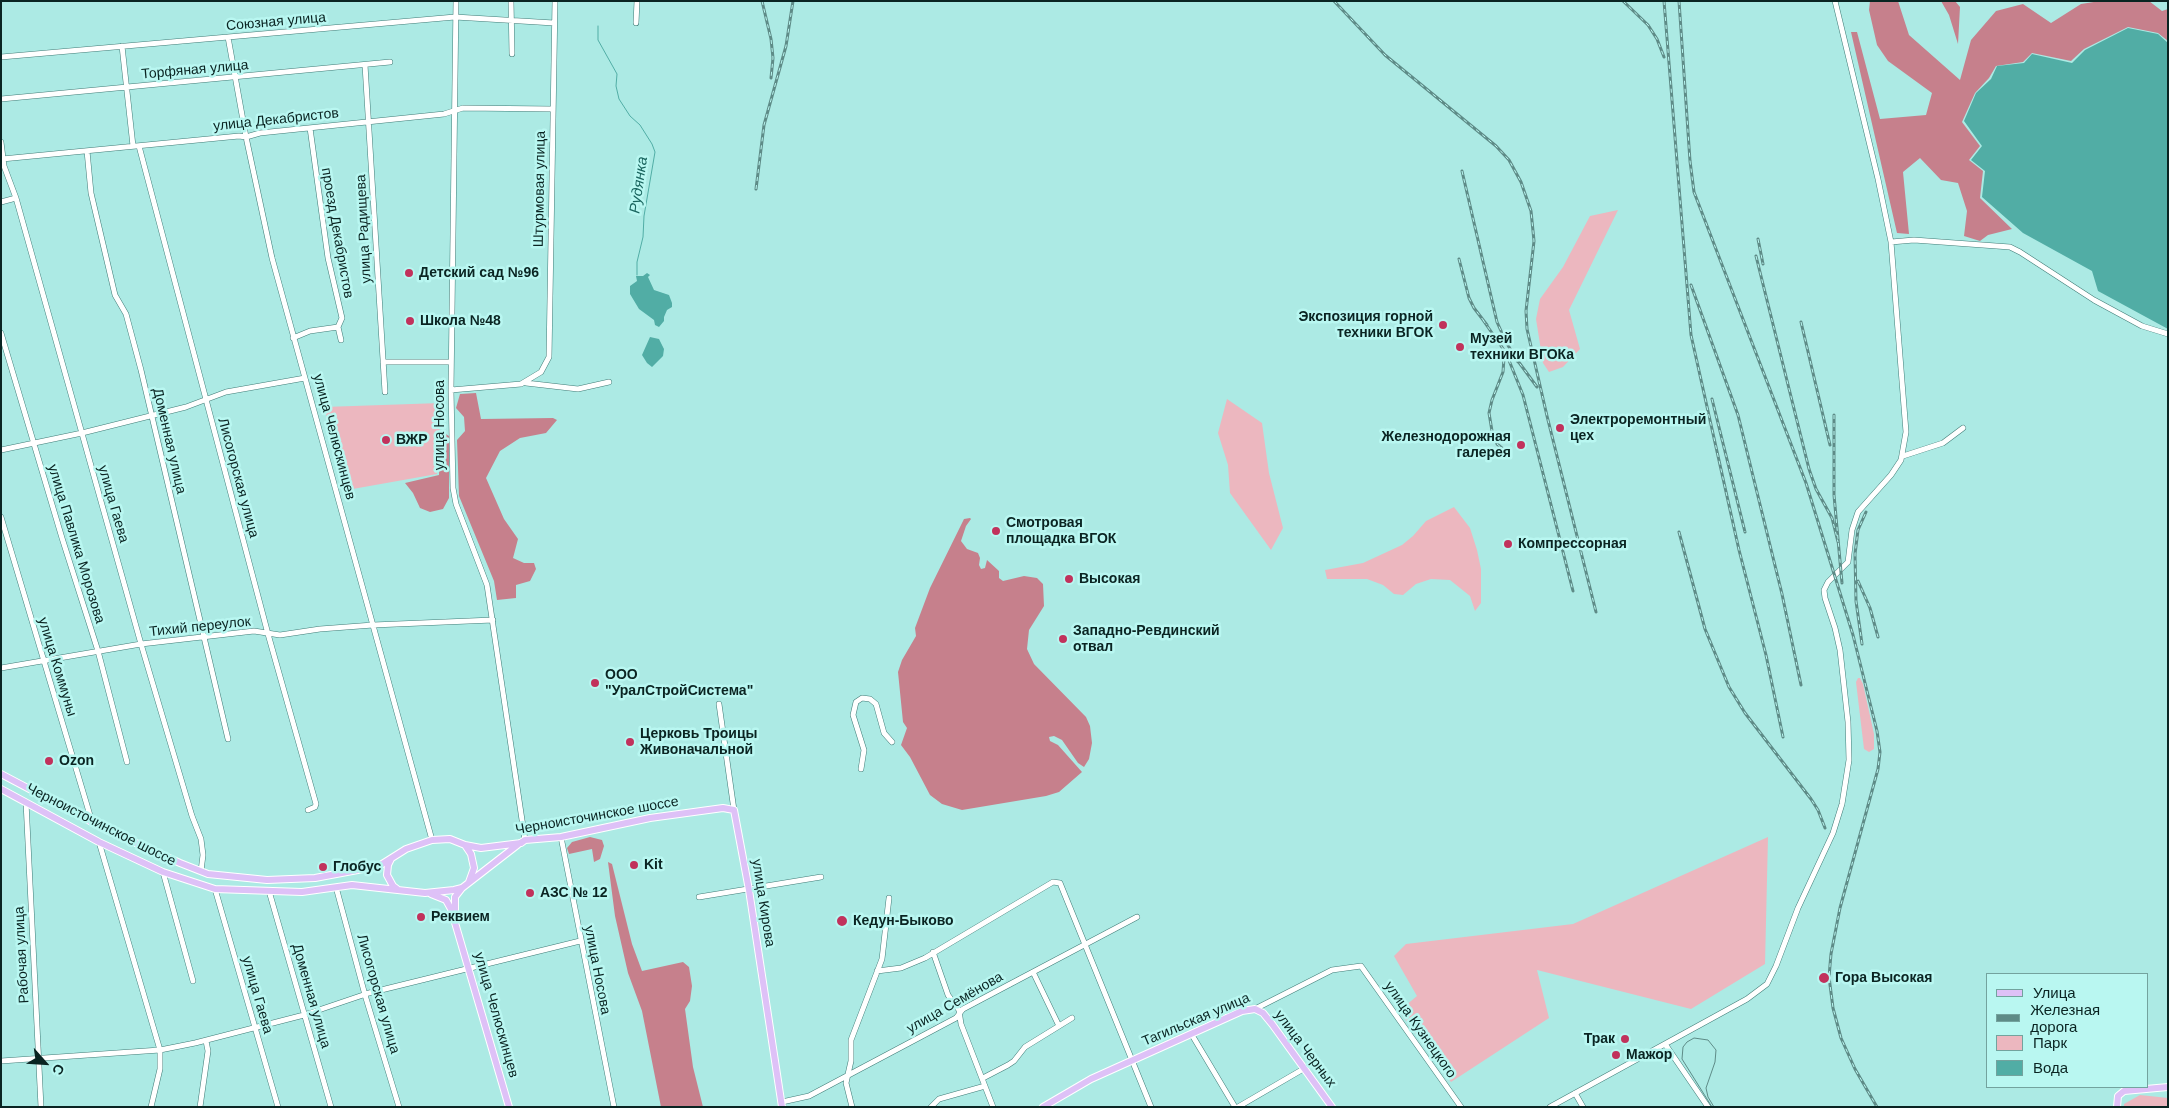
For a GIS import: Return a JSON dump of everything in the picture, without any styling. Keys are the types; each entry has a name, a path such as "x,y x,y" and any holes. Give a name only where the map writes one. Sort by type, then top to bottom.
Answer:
{"main road":[{"name":"Черноисточинское шоссе","path":"1,774 95,824 201,871 242,879 302,880 379,866 393,856"},
{"name":"Черноисточинское шоссе","path":"1,788 99,842 163,872 215,889 302,892 352,884 398,889"},
{"name":"Черноисточинское шоссе","path":"465,844 481,848 561,837 650,818 723,808 734,810"},
{"name":"улица Кирова","path":"734,810 749,890 782,1104"},
{"path":"92,838 95,824"},
{"path":"468,883 473,873 474,863 471,854 465,844 450,839 432,840 393,856 388,865 387,875 392,886 398,889 425,893 462,888 523,842"},
{"name":"улица Челюскинцев","path":"462,888 455,897 454,904 459,931 509,1107"},
{"name":"улица Челюскинцев","path":"425,893 446,900 459,931"},
{"name":"Тагильская улица","path":"1043,1107 1078,1086 1242,1011 1255,1009"},
{"name":"улица Черных","path":"1255,1009 1265,1015 1332,1107"},
{"path":"2117,1107 2118,1096 2124,1091 2168,1087"}],"street":[{"name":"улица Носова","path":"456,1 451,460 454,497 483,572 493,620 523,842"},
{"path":"511,1 512,54"},
{"name":"Штурмовая улица","path":"526,382 541,372 549,357 550,350 555,1"},
{"path":"636,23 637,1"},
{"path":"1550,1107 1747,999 1767,984 1776,966 1798,908 1833,833 1842,804 1847,781 1848,722 1840,650 1824,590 1828,582 1848,562 1852,530 1858,512 1895,470 1903,456 1906,409 1891,242 1878,179 1835,1"},
{"name":"Союзная улица","path":"1,57 455,17 554,23"},
{"name":"улица Челюскинцев","path":"228,37 246,137 272,258 432,840"},
{"name":"Лисогорская улица","path":"122,46 136,146 316,804 315,808 308,810"},
{"name":"Торфяная улица","path":"1,99 390,62"},
{"name":"улица Радищева","path":"365,65 385,392"},
{"name":"улица Декабристов","path":"2,159 246,137 260,133 444,114 463,108 552,109"},
{"name":"проезд Декабристов","path":"310,128 328,258 342,318 338,327 341,340"},
{"name":"улица Гаева","path":"1,142 2,159 16,198 141,644 189,808 201,839 203,855 201,871"},
{"name":"Доменная улица","path":"87,151 92,194 115,295 126,314 228,739"},
{"path":"1,202 16,198"},
{"path":"1891,242 1914,240 2010,247 2094,300 2142,326 2168,334"},
{"path":"293,338 310,331 338,327"},
{"name":"улица Павлика Морозова","path":"1,333 98,651 127,762"},
{"path":"383,362 452,362"},
{"path":"1,450 82,433 186,407 226,392 305,378"},
{"path":"451,390 526,382 578,389 609,382"},
{"path":"1903,456 1943,443 1963,428"},
{"name":"улица Коммуны","path":"1,517 95,824"},
{"name":"Тихий переулок","path":"1,668 141,644 254,631 280,635 320,629 373,625 493,620"},
{"path":"861,769 864,750 853,715 856,702 862,698 870,699 876,704 884,733 892,742"},
{"name":"улица Кирова","path":"719,704 734,810"},
{"name":"Рабочая улица","path":"26,802 41,1107"},
{"name":"улица Носова","path":"561,837 580,942 614,1107"},
{"path":"99,842 160,1050 160,1069 151,1107"},
{"path":"163,872 194,981"},
{"path":"699,897 821,877"},
{"path":"878,971 909,966 1056,881 1063,886 1151,1107"},
{"name":"Лисогорская улица","path":"336,886 365,995 400,1107"},
{"name":"улица Гаева","path":"215,889 278,1107"},
{"name":"Доменная улица","path":"269,891 331,1107"},
{"path":"852,1107 846,1085 851,1061 852,1036 884,953 889,898"},
{"name":"улица Семёнова","path":"782,1104 809,1096 959,1014 963,1009 1137,917"},
{"path":"1,1060 160,1050 206,1041 255,1029 365,995 469,967 580,942"},
{"path":"933,952 948,995 959,1010 961,1024 993,1107"},
{"name":"Тагильская улица","path":"1255,1009 1332,970 1361,966"},
{"name":"улица Кузнецкого","path":"1361,966 1461,1107"},
{"path":"1033,972 1059,1026"},
{"path":"983,1078 1014,1061 1025,1047 1072,1018"},
{"path":"1192,1035 1237,1107 1305,1068"},
{"path":"200,1107 208,1051 206,1041"},
{"path":"1665,1044 1708,1107"},
{"path":"931,1107 939,1099 985,1086"},
{"path":"1575,1093 1584,1107"}],"green space":[{"path":"1618,210 1569,310 1580,349 1563,367 1549,372 1543,363 1536,319 1540,299 1563,267 1590,216"},
{"path":"1227,399 1262,423 1269,473 1283,528 1271,550 1230,493 1228,465 1218,433"},
{"name":"ВЖР","path":"441,403 437,474 347,490 324,407"},
{"path":"1454,507 1470,528 1481,569 1481,603 1475,611 1470,596 1450,580 1431,579 1416,584 1403,595 1394,594 1383,585 1367,579 1327,579 1325,570 1363,563 1402,545 1426,521"},
{"path":"1860,678 1863,684 1874,734 1874,749 1869,752 1864,749 1856,682"},
{"path":"1768,837 1765,964 1691,1009 1537,970 1549,1018 1451,1082 1399,1011 1417,996 1394,956 1406,944 1573,924"},
{"path":"2140,1095 2168,1098 2168,1107 2124,1107 2124,1104"}],"shaded area":[{"path":"1870,1 1898,1 1909,35 1960,80 1971,40 1996,11 2023,4 2051,23 2081,4 2100,1 2149,1 2162,11 2168,9 2168,41 2158,33 2128,27 2084,49 2071,61 2032,53 2023,62 1996,66 1989,78 1975,93 1962,122 1980,146 1969,160 1983,171 1980,198 2012,229 1988,235 1980,241 1964,236 1967,211 1958,183 1941,180 1920,158 1903,172 1909,234 1897,233 1851,32 1857,32 1880,119 1926,115 1932,93 1888,61 1877,45 1869,10"},
{"path":"1941,1 1955,1 1960,7 1958,44 1949,15"},
{"path":"476,393 481,419 553,418 557,420 546,433 520,438 500,451 486,478 504,519 518,539 513,558 524,563 534,563 536,569 530,581 516,585 516,598 497,600 494,581 459,496 457,440 465,431 464,417 456,408 460,394"},
{"path":"444,433 449,436 449,498 443,509 430,512 420,508 413,493 405,483 439,475 440,434"},
{"path":"970,518 961,541 967,549 978,553 981,569 985,568 987,560 999,571 999,578 1003,581 1024,576 1037,578 1043,584 1044,606 1029,630 1027,649 1034,664 1086,717 1090,726 1092,743 1089,759 1084,767 1078,763 1062,740 1054,736 1049,737 1050,741 1058,745 1082,772 1059,792 1046,796 962,810 942,804 930,795 910,757 901,745 907,728 903,722 898,672 902,660 916,636 915,628 930,588 964,519"},
{"path":"590,837 602,840 604,846 600,859 594,862 592,849 569,854 567,848 572,842"},
{"path":"608,862 612,864 632,944 642,971 683,962 689,967 692,986 690,1001 685,1009 693,1067 703,1107 661,1107 642,1011 628,973 615,916"}],"water":[{"path":"2128,28 2158,34 2168,43 2168,329 2098,291 2092,271 2023,233 1982,197 1985,171 1971,160 1982,146 1964,121 1976,93 1991,79 1997,66 2024,63 2032,54 2072,63 2085,50"},
{"path":"647,273 650,275 648,277 654,290 669,295 672,303 672,307 667,310 664,321 659,327 655,325 654,320 639,309 630,294 630,286 637,281 636,276 643,276"},
{"path":"650,337 659,339 664,349 663,356 652,367 642,355"}],"waterway":[{"name":"Рудянка","path":"598,26 598,40 617,74 616,86 619,99 630,116 640,125 655,152 644,216 643,237 637,262 637,275"}],"tram line":[{"path":"1712,1107 1682,1059 1683,1047 1694,1038 1708,1040 1716,1050 1715,1062 1706,1088 1708,1097 1714,1107"}],"railway":[{"path":"762,1 771,39 773,58 771,78"},
{"path":"756,189 764,125 786,46 793,1"},
{"path":"1334,1 1385,55 1496,146 1509,160 1521,182 1531,211 1534,241 1526,311 1527,329 1596,612"},
{"path":"1623,1 1648,25 1657,39 1664,57"},
{"path":"1664,1 1691,335 1739,550 1766,655 1783,737"},
{"path":"1679,1 1690,161 1694,192 1806,483 1853,635 1877,731 1880,752 1878,769 1840,908 1831,954 1829,977 1833,1008 1841,1038 1855,1069 1877,1107"},
{"path":"1462,171 1497,322 1518,362"},
{"path":"1758,239 1763,264"},
{"path":"1756,256 1809,469 1816,489 1832,518 1838,542"},
{"path":"1459,259 1469,298 1487,325"},
{"path":"1691,285 1738,415 1782,594 1801,685"},
{"path":"1483,320 1506,353 1523,395 1573,591"},
{"path":"1801,322 1830,445"},
{"path":"1502,352 1504,358 1503,372 1489,413 1492,431 1497,444 1503,449"},
{"path":"1515,357 1537,387"},
{"path":"1712,399 1745,532"},
{"path":"1834,415 1834,495 1842,583"},
{"path":"1862,644 1856,601 1855,554 1858,530 1866,512"},
{"path":"1679,532 1705,629 1729,687 1745,713 1811,799 1818,810 1825,828"},
{"path":"1858,581 1870,608 1878,637"}],"place":[{"name":"Детский сад №96","path":"409,273"},
{"name":"Школа №48","path":"410,321"},
{"name":"Экспозиция горной техники ВГОК","path":"1443,325"},
{"name":"Музей техники ВГОКа","path":"1460,347"},
{"name":"Электроремонтный цех","path":"1560,428"},
{"name":"ВЖР","path":"386,440"},
{"name":"Железнодорожная галерея","path":"1521,445"},
{"name":"Смотровая площадка ВГОК","path":"996,531"},
{"name":"Компрессорная","path":"1508,544"},
{"name":"Высокая","path":"1069,579"},
{"name":"Западно-Ревдинский отвал","path":"1063,639"},
{"name":"ООО \"УралСтройСистема\"","path":"595,683"},
{"name":"Церковь Троицы Живоначальной","path":"630,742"},
{"name":"Ozon","path":"49,761"},
{"name":"Kit","path":"634,865"},
{"name":"Глобус","path":"323,867"},
{"name":"АЗС № 12","path":"530,893"},
{"name":"Реквием","path":"421,917"},
{"name":"Кедун-Быково","path":"842,921"},
{"name":"Гора Высокая","path":"1824,978"},
{"name":"Трак","path":"1625,1039"},
{"name":"Мажор","path":"1616,1055"}]}
